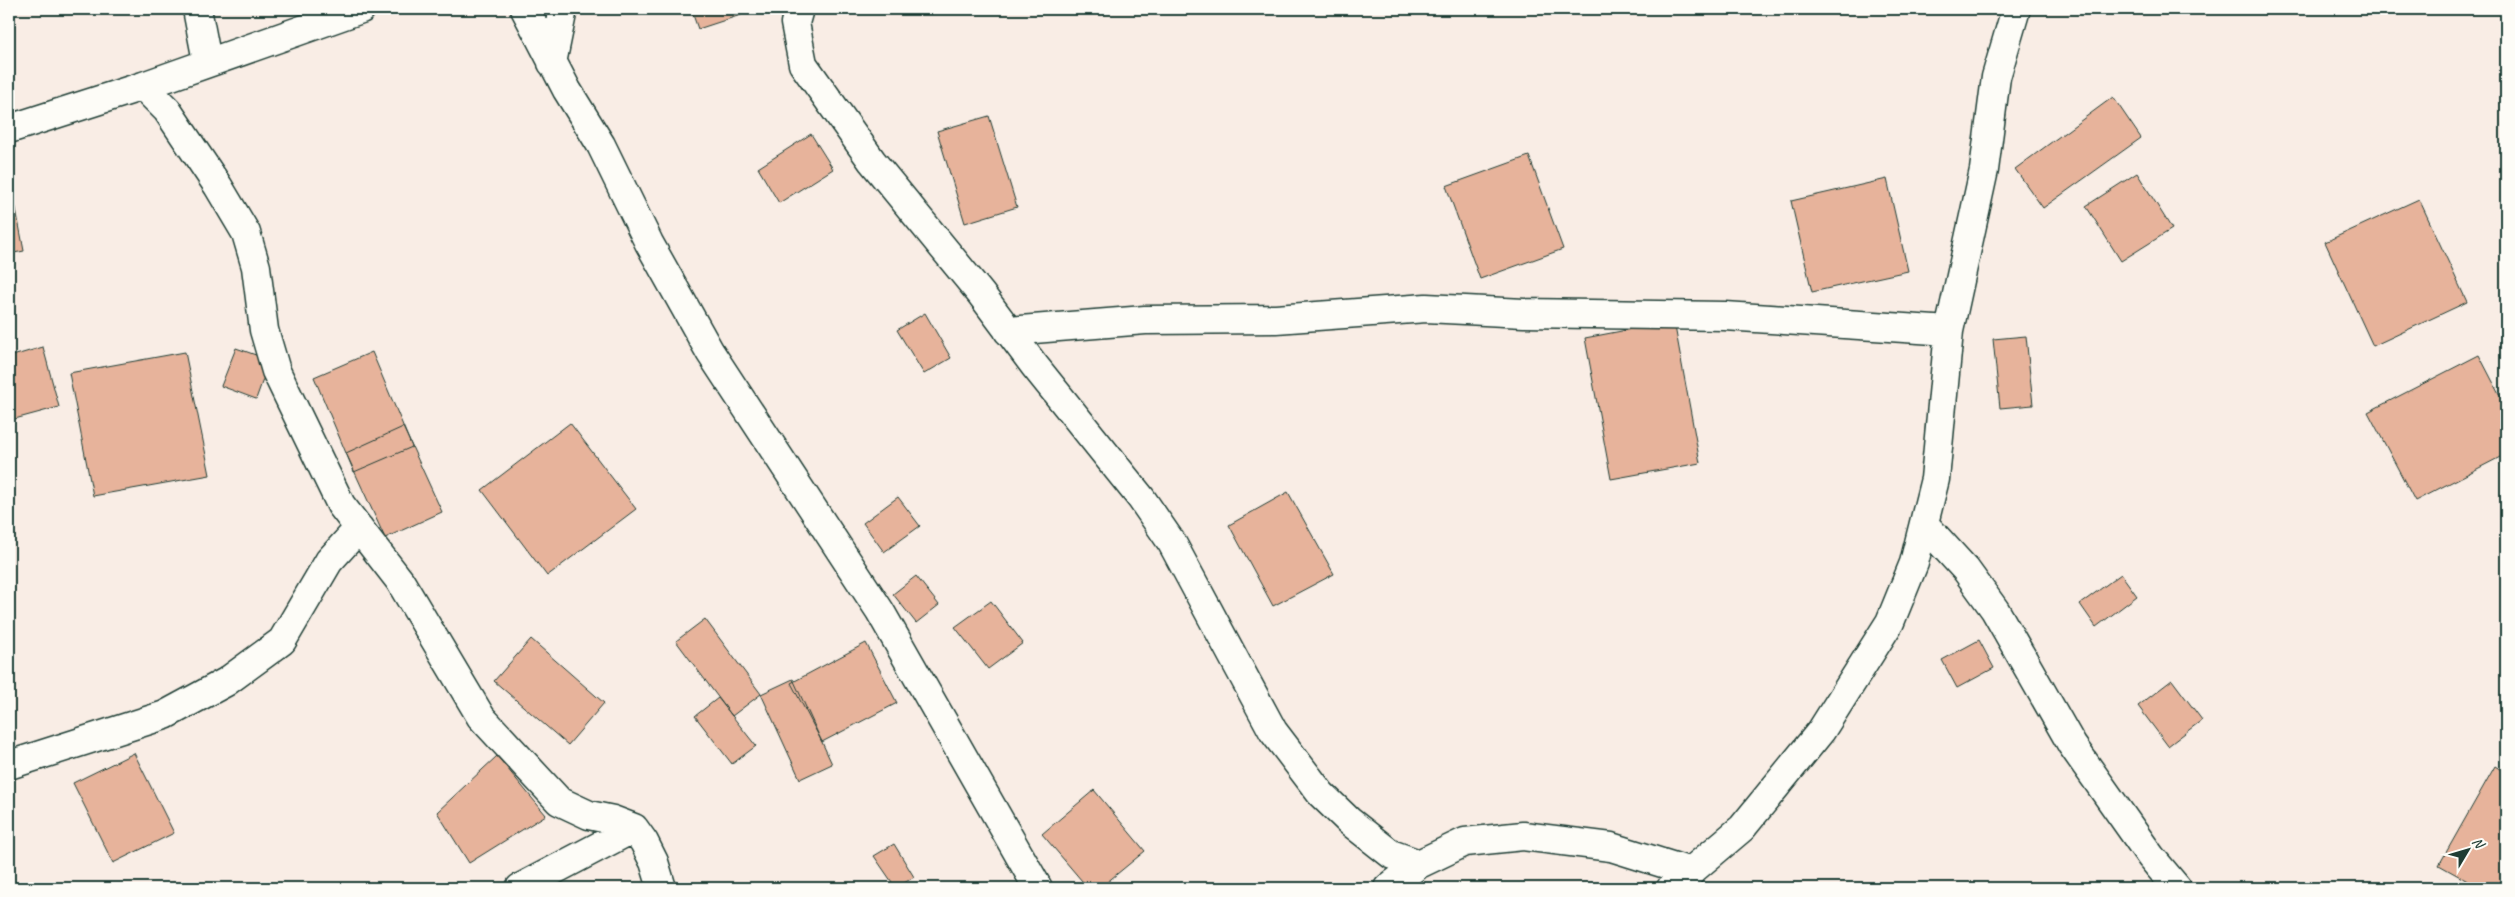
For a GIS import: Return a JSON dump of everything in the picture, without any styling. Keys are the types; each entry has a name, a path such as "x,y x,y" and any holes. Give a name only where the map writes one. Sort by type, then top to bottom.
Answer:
{"street":[{"path":"197,9 207,61"},
{"path":"9,129 142,86 207,61 361,9"},
{"path":"525,9 552,64 601,145 649,243 710,352 880,611 1003,830 1038,888"},
{"path":"552,64 563,9"},
{"path":"800,9 795,24 803,64 872,161 981,294 1008,331 1141,498 1172,543 1273,731 1321,794 1368,838 1391,854 1419,864"},
{"path":"1388,888 1419,864 1465,842 1523,836 1611,847 1681,880 1742,828 1821,730 1890,622 1914,563 1935,479 1949,331 1984,170 1996,77 2016,9"},
{"path":"142,86 167,110 218,186 246,233 256,267 264,330 276,371 341,505 400,580 481,717 528,770 559,801 589,815 613,820 634,828 644,842 654,862 662,888"},
{"path":"1008,331 1145,320 1276,319 1426,308 1524,313 1725,316 1949,331"},
{"path":"1924,524 1966,570 1995,610 2072,745 2151,857 2176,888"},
{"path":"9,765 165,715 226,682 282,641 329,561 359,528"},
{"path":"520,888 634,828"}],"building":[{"path":"691,9 759,9 698,29"},
{"path":"2113,97 2141,138 2043,208 2015,169"},
{"path":"989,116 1017,207 965,223 937,131"},
{"path":"811,134 833,169 779,203 758,168"},
{"path":"1529,156 1563,249 1480,279 1446,186"},
{"path":"9,172 24,251 9,254"},
{"path":"2137,173 2172,229 2121,261 2086,206"},
{"path":"1887,179 1908,271 1812,292 1791,201"},
{"path":"2419,199 2467,302 2373,346 2325,242"},
{"path":"925,313 951,358 924,374 897,330"},
{"path":"1674,321 1700,463 1611,479 1585,338"},
{"path":"2026,336 2033,405 2000,408 1993,339"},
{"path":"43,347 59,407 11,420 9,413 9,357"},
{"path":"236,348 270,360 256,399 221,386"},
{"path":"185,352 210,475 93,496 69,373"},
{"path":"372,352 412,447 354,472 314,377"},
{"path":"2479,355 2506,407 2506,454 2415,501 2368,412"},
{"path":"570,423 636,509 547,576 482,490"},
{"path":"403,427 442,512 385,538 346,453"},
{"path":"1288,492 1334,574 1273,606 1229,525"},
{"path":"898,497 920,526 884,552 863,523"},
{"path":"2121,574 2137,596 2096,627 2080,604"},
{"path":"916,576 939,605 916,623 893,594"},
{"path":"991,601 1023,643 988,669 955,627"},
{"path":"705,619 761,694 732,716 676,641"},
{"path":"531,639 604,703 568,745 494,681"},
{"path":"1979,640 1994,668 1957,688 1942,660"},
{"path":"866,643 897,703 822,742 791,683"},
{"path":"793,679 832,764 800,779 761,694"},
{"path":"2172,680 2202,720 2168,746 2138,706"},
{"path":"718,698 756,746 732,764 695,716"},
{"path":"134,753 174,833 113,863 73,783"},
{"path":"497,756 546,815 469,863 437,812"},
{"path":"2495,766 2506,773 2506,879 2501,888 2480,888 2439,865"},
{"path":"1094,790 1145,851 1100,888 1088,888 1042,834"},
{"path":"894,844 914,877 896,888 874,856"}]}
